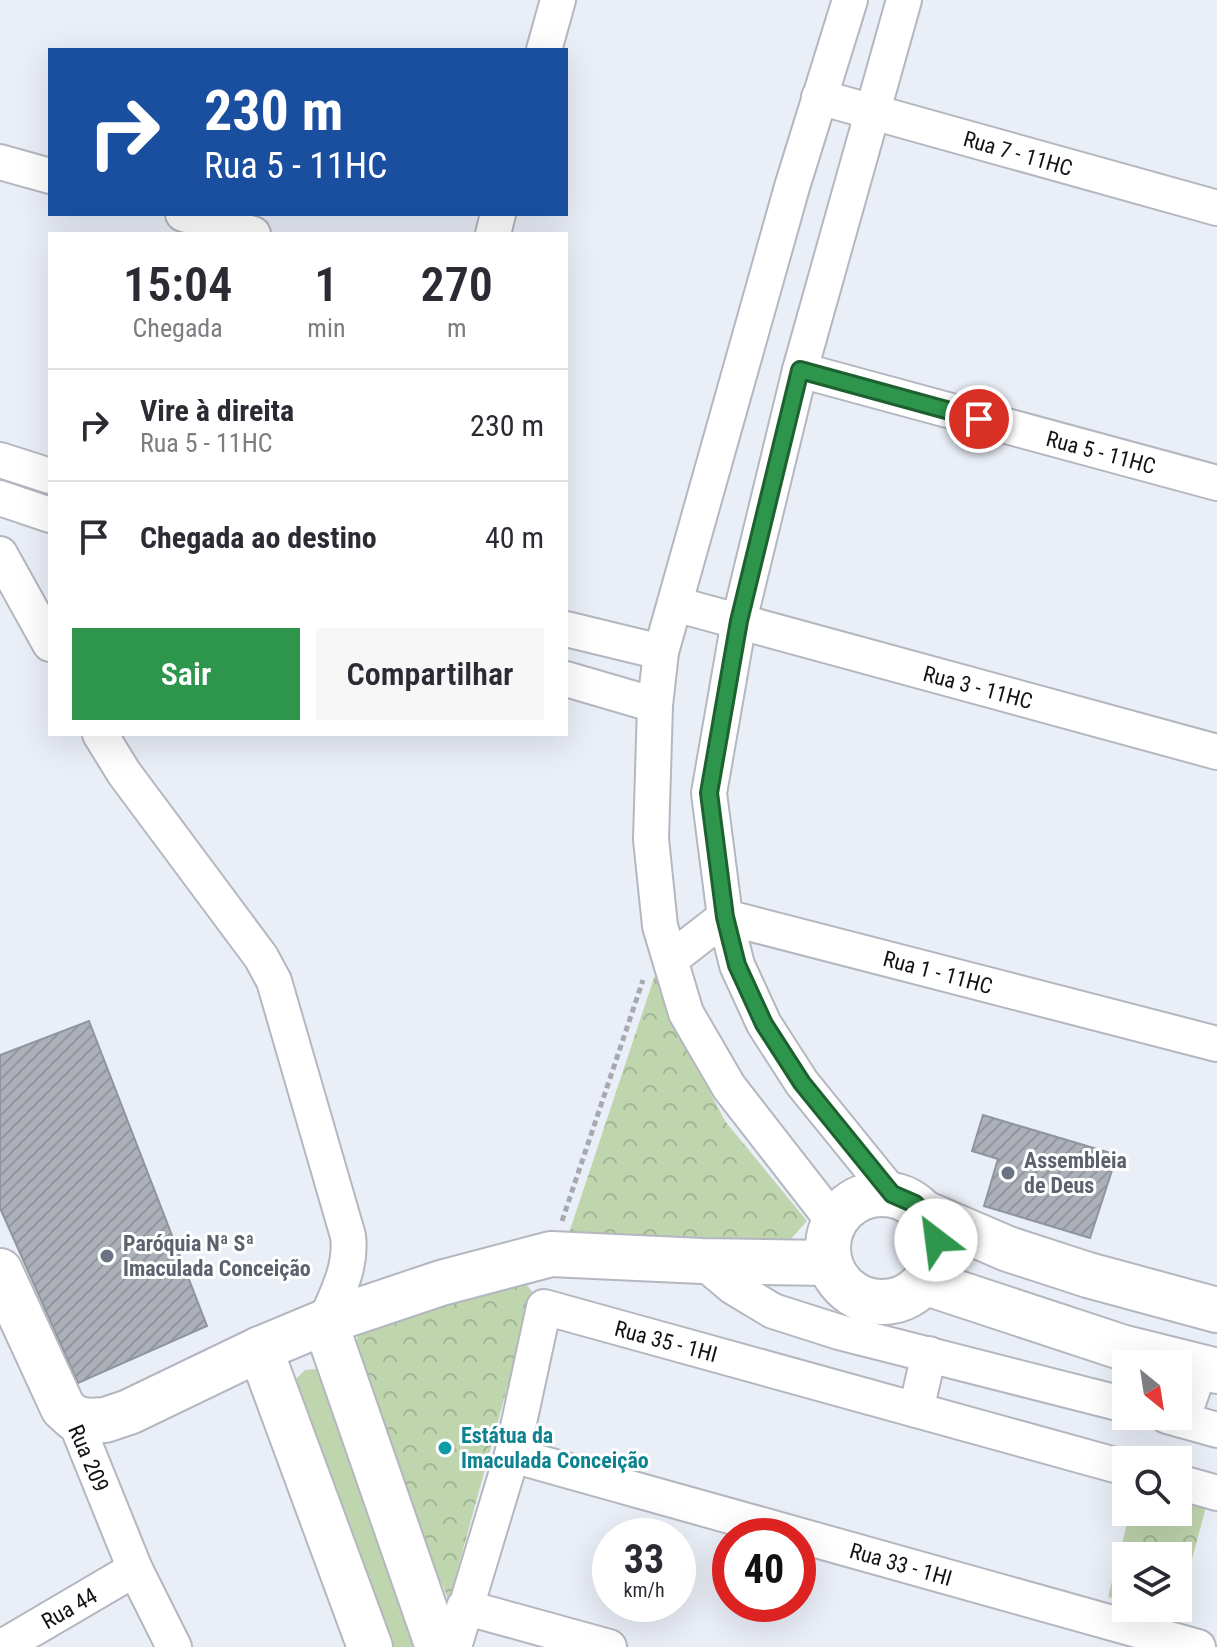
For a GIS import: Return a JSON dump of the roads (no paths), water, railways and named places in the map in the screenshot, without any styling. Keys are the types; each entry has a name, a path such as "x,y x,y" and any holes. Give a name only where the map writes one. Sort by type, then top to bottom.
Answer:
{"street":[{"path":"545,48 558,0"},
{"path":"850,0 792,187 661,652 655,705 651,839 660,926 686,1013 729,1087 831,1242 844,1288 856,1297 885,1302 900,1299 924,1282 936,1255 932,1226 908,1204 802,1083 764,1024 737,965 725,917 709,793 739,621 800,370 904,0"},
{"name":"Rua 7 - 11HC","path":"819,97 1217,208"},
{"path":"0,162 48,175"},
{"path":"792,187 809,176 823,174 836,180 849,193"},
{"path":"190,216 246,232"},
{"name":"Rua 5 - 11HC","path":"800,370 1217,483"},
{"path":"0,460 48,475"},
{"path":"0,498 48,514"},
{"path":"0,554 48,640"},
{"name":"Rua 3 - 11HC","path":"675,604 1217,752"},
{"path":"568,629 661,652"},
{"path":"568,680 655,705"},
{"path":"101,736 124,773 261,957 274,981 348,1236 350,1252 345,1274 325,1322 438,1647"},
{"path":"671,959 725,917"},
{"name":"Rua 1 - 11HC","path":"725,917 1217,1044"},
{"path":"831,1242 844,1208 858,1199 875,1194 908,1204 1008,1249 1088,1275 1217,1310"},
{"path":"74,1418 105,1420 129,1412 260,1349 325,1322 441,1283 551,1254 702,1261 831,1242"},
{"path":"702,1261 733,1287 773,1311 839,1332 1112,1401"},
{"path":"924,1282 1121,1347 1209,1368 1192,1393"},
{"name":"Rua 209","path":"3,1284 63,1408 74,1418 135,1569 174,1647"},
{"name":"Rua 35 - 1HI","path":"454,1647 512,1455 544,1307 1112,1464"},
{"path":"829,1386 839,1332"},
{"path":"260,1349 370,1647"},
{"path":"916,1410 929,1354"},
{"path":"1192,1423 1217,1430"},
{"name":"Rua 33 - 1HI","path":"512,1455 1198,1647"},
{"path":"1192,1486 1217,1493"},
{"name":"Rua 44","path":"2,1647 135,1569"},
{"path":"464,1607 609,1647"}],"place":[{"name":"Assembleia de Deus","path":"1008,1173"},
{"name":"Paróquia Nª Sª Imaculada Conceição","path":"107,1256"},
{"name":"Estátua da Imaculada Conceição","path":"445,1448"}]}
